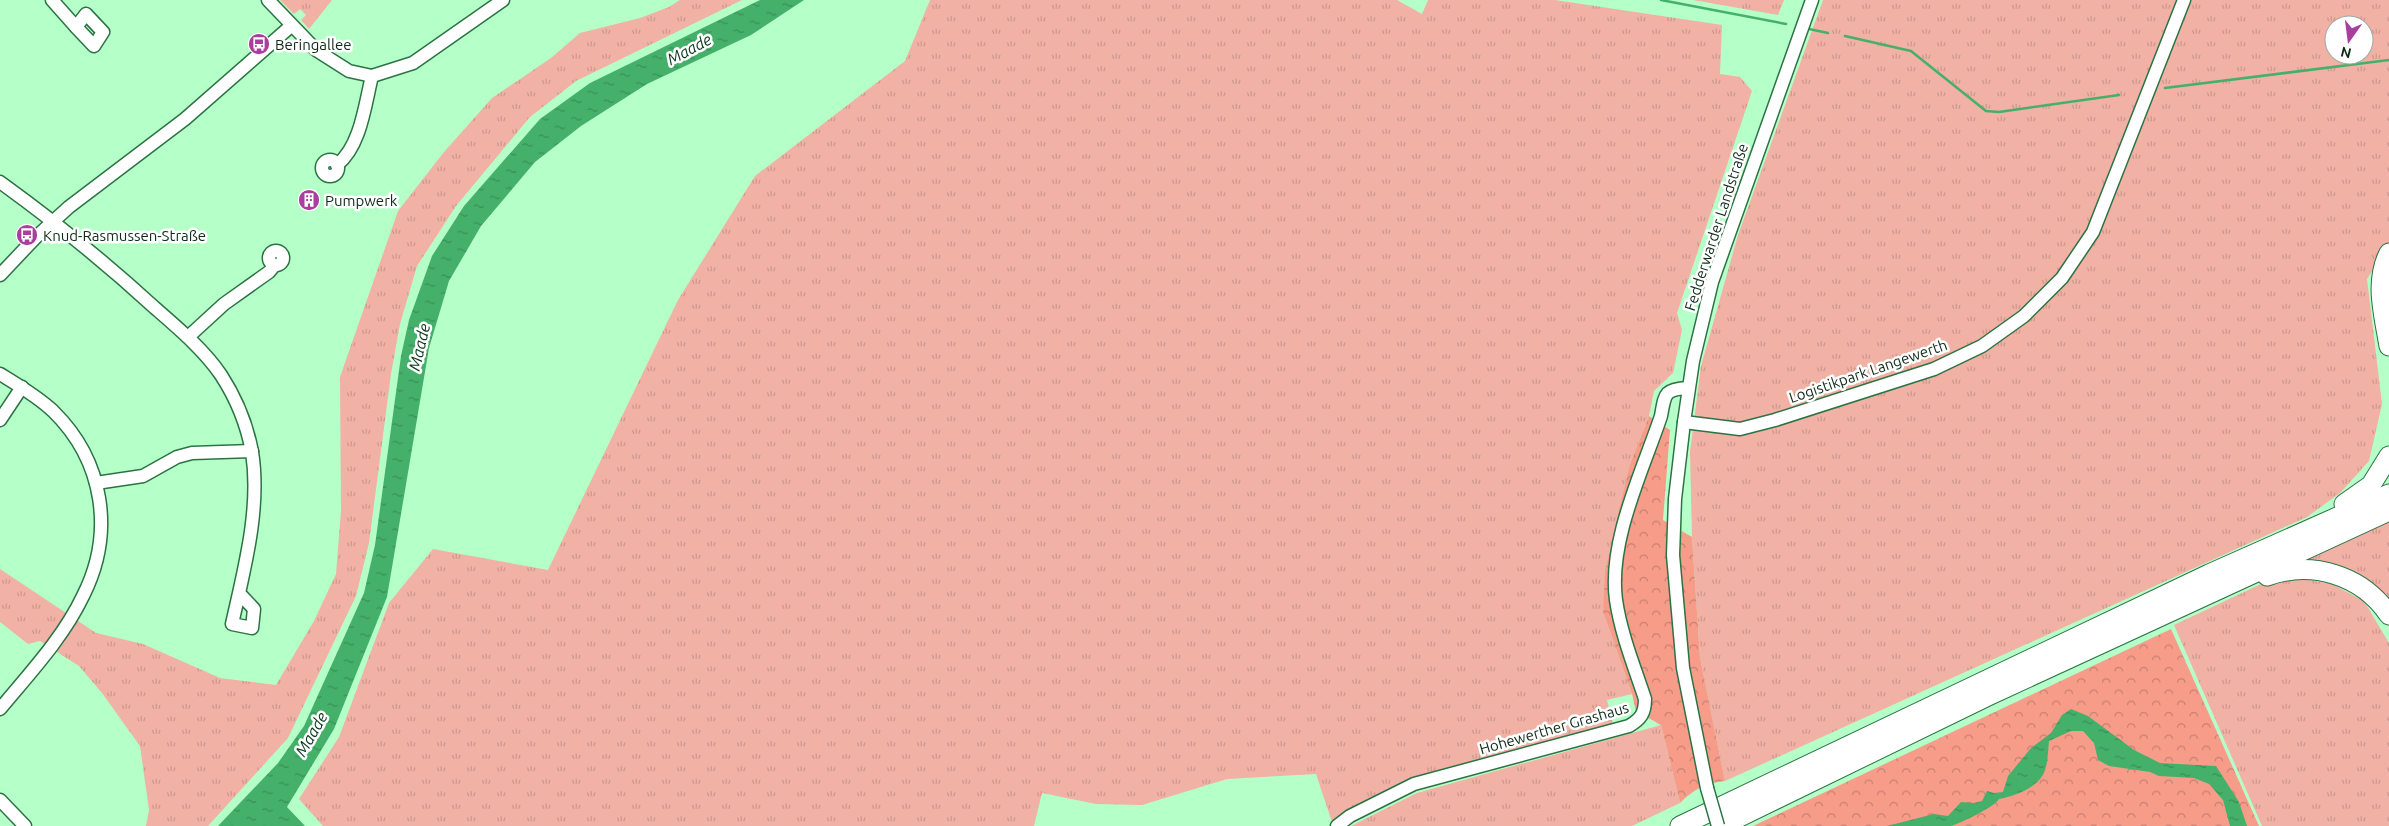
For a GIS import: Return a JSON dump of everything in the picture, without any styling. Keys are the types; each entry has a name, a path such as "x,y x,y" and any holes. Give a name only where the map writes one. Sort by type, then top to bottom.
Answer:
{"highway":[{"path":"2389,253 2384,266 2380,287 2389,346"},
{"path":"2278,543 2286,532 2338,508 2361,493 2371,485 2389,456"},
{"path":"1680,826 2191,582 2389,494"},
{"path":"1719,826 1990,694 2389,511"},
{"path":"2219,589 2239,588 2281,571 2314,569 2355,582 2375,597 2389,615"}],"street":[{"path":"52,0 76,27"},
{"path":"268,0 316,50 349,71 372,76 413,63 503,0"},
{"name":"Fedderwarder Landstraße","path":"1719,826 1707,788 1684,668 1673,555 1676,498 1684,422 1688,388 1714,274 1812,0"},
{"name":"Logistikpark Langewerth","path":"1684,422 1740,429 1775,420 1934,368 1982,346 2024,316 2062,278 2093,232 2184,0"},
{"path":"0,275 54,221 185,119 291,26"},
{"path":"337,165 345,158 359,128 372,76"},
{"path":"0,182 94,253 188,338 220,374 232,394 252,451 253,508 239,593"},
{"path":"188,338 224,304 269,272 274,266"},
{"path":"0,374 22,387 52,410 71,432 89,460 96,482 101,515 100,544 91,579 75,611 41,659 0,709"},
{"path":"0,420 22,387"},
{"name":"Hohewerther Grashaus","path":"1337,826 1350,816 1414,784 1629,726 1640,720 1645,710 1644,699 1620,624 1616,598 1617,564 1631,504 1661,416 1664,398 1673,389 1688,388"},
{"path":"96,482 143,476 177,457 192,453 252,451"},
{"path":"0,800 25,826"}],"green space":[{"path":"280,0 332,0 309,29 301,20 306,15 300,9 294,14"},
{"path":"680,0 742,0 576,81 530,117 456,206 417,266 400,324 391,374 369,543 356,596 288,738 208,826 146,826 149,810 140,746 102,693 79,666 40,641 28,644 0,622 0,569 96,633 143,644 220,678 276,685 314,621 336,574 341,511 340,377 398,211 444,152 492,98 551,58 580,33 640,18 669,7"},
{"path":"930,0 1397,0 1422,14 1428,0 1555,0 1722,25 1720,74 1740,77 1752,91 1677,313 1682,330 1673,373 1654,391 1649,416 1630,464 1603,612 1632,694 1607,700 1613,724 1411,779 1332,822 1316,774 1227,779 1142,805 1096,804 1042,793 1034,826 323,826 299,799 339,737 389,603 433,549 548,570 678,300 755,176 905,61"},
{"path":"1693,0 1784,0 1778,15"},
{"path":"1823,0 2389,0 2389,244 2367,279 2382,404 2369,461 2340,493 2307,517 1725,781 1700,657 1692,537 1690,452 1701,366 1738,235"},
{"path":"1649,416 1670,430 1663,520 1692,537 1700,657 1725,781 1712,783 1700,788 1680,803 1661,725 1636,711 1632,694 1603,612 1605,572 1630,464"},
{"path":"2389,520 2389,605 2294,563"},
{"path":"2293,577 2332,584 2364,601 2389,643 2389,826 2262,826 2174,625 2263,583"},
{"path":"2171,629 2259,826 1753,826"},
{"path":"1661,725 1680,803 1632,826 1351,826 1417,793"}],"water":[{"name":"Maade","path":"760,0 804,0 751,35 647,84 581,126 535,162 481,226 449,281 429,348 387,597 334,729 287,807 305,826 218,826 278,763 304,726 364,593 375,545 401,356 409,320 432,256 464,206 540,119 590,83"},
{"path":"2071,709 2088,716 2134,750 2160,763 2216,766 2239,802 2247,826 2230,826 2223,800 2209,784 2194,778 2159,776 2150,772 2109,766 2098,760 2094,743 2083,731 2071,731 2049,741 2045,770 2038,781 2026,790 1999,799 1985,810 1951,826 1887,826 1934,814 1948,816 1961,802 1974,803 1982,801 1987,791 1994,793 2003,792 2008,776 2031,748 2051,733 2062,715"}],"waterway":[{"path":"1661,0 1786,24"},
{"path":"1809,29 1828,33"},
{"path":"1845,36 1911,51 1986,111 1999,112 2119,95"},
{"path":"2165,88 2389,60"}],"place":[{"name":"Beringallee","path":"259,44"},
{"name":"Pumpwerk","path":"309,200"},
{"name":"Knud-Rasmussen-Straße","path":"27,235"}]}
